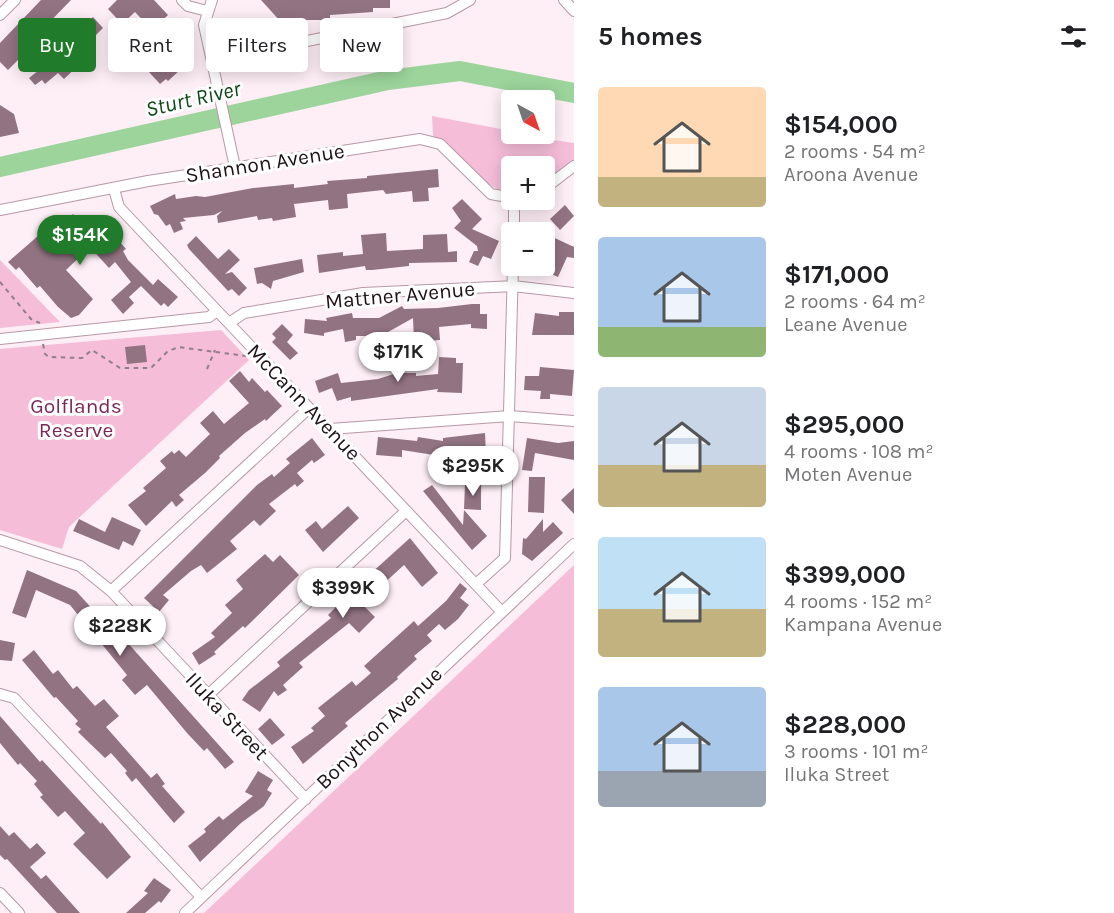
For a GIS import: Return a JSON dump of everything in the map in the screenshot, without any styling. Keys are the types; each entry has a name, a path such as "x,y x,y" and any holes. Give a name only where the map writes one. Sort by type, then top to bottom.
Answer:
{"street":[{"path":"2,9 15,0"},
{"path":"182,0 188,6 207,11"},
{"path":"206,34 204,26 212,0"},
{"path":"308,41 447,13 470,0"},
{"path":"564,0 574,11"},
{"path":"214,72 235,168"},
{"name":"Shannon Avenue","path":"0,210 235,168 420,139 440,144 491,194 501,196"},
{"path":"555,181 574,166"},
{"name":"McCann Avenue","path":"114,189 119,207 501,611"},
{"path":"476,584 505,558 513,276"},
{"name":"Mattner Avenue","path":"229,323 244,313 363,293 513,286 574,293"},
{"path":"0,339 208,317 217,311"},
{"path":"111,591 309,408"},
{"path":"330,429 510,416 574,421"},
{"path":"207,696 406,511"},
{"name":"Iluka Street","path":"0,540 80,566 111,591 306,799"},
{"name":"Bonython Avenue","path":"185,913 574,544"},
{"path":"0,694 14,698 201,897"},
{"path":"0,893 19,913"}],"path":[{"path":"0,282 30,319 40,323"},
{"path":"42,343 45,354 49,357 82,358 92,350 120,368 151,368 167,352 177,347 201,352 215,350 246,356"},
{"path":"207,369 215,350"}],"green space":[{"path":"432,116 501,129 501,144 555,144 555,140 574,143 574,160 555,174 555,156 501,156 501,190 480,177 453,150 433,136"},
{"path":"0,260 60,322 0,328"},
{"name":"Golflands Reserve","path":"221,330 249,360 69,527 62,549 0,530 0,349"},
{"path":"574,565 574,913 204,913"}],"building":[{"path":"41,0 71,0 54,18 24,18"},
{"path":"117,0 154,0 168,15 165,18 141,18 135,12 128,18 116,18 108,9"},
{"path":"261,0 390,0 390,8 373,8 373,12 330,15 330,18 320,18 320,20 277,18"},
{"path":"96,20 103,28 96,35"},
{"path":"18,24 18,60 8,70 0,62 0,43"},
{"path":"37,72 71,72 64,79 58,73 45,84 42,80 35,85 29,78"},
{"path":"149,72 178,72 168,81 166,79 160,84"},
{"path":"0,105 14,114 19,133 0,137"},
{"path":"438,169 439,187 428,188 429,201 413,202 412,191 386,194 383,190 347,194 348,208 329,210 328,200 294,204 296,217 273,221 272,218 258,220 257,216 218,223 217,216 222,211 214,215 183,218 186,221 180,222 183,229 174,233 170,224 166,226 158,215 154,214 150,206 175,194 176,199 205,197 253,188 294,184 294,188 328,184 327,181"},
{"path":"462,199 482,219 472,229 499,241 491,259 483,256 478,266 469,262 474,251 478,251 477,246 454,228 461,221 452,208"},
{"path":"565,205 574,216 560,230 550,219"},
{"path":"73,214 80,220 84,216 95,228 98,225 114,247 120,242 126,249 123,251 128,260 153,285 158,279 178,297 168,307 164,303 161,306 141,286 129,297 134,303 123,314 111,300 131,282 115,262 109,268 90,247 66,270 93,299 79,315 71,318 40,286 37,288 19,267 16,270 8,262 54,222 59,228"},
{"path":"386,233 387,251 423,249 423,235 447,234 448,252 457,251 457,262 409,263 409,266 372,270 366,270 365,266 319,273 317,255 343,252 343,256 363,254 361,235"},
{"path":"196,236 218,259 229,249 240,260 225,274 232,272 247,288 239,296 232,289 228,291 189,249 187,245"},
{"path":"555,238 574,247 574,258 567,257 558,277 555,276"},
{"path":"302,259 304,272 273,281 271,289 262,283 257,284 254,268"},
{"path":"480,304 480,314 487,314 487,329 471,328 471,324 439,327 440,340 414,342 413,318 381,336 356,336 356,340 345,342 343,329 324,333 324,336 304,333 305,319 327,321 326,318 352,313 353,318 379,318 402,306 404,309"},
{"path":"559,312 574,312 574,335 532,335 535,313 559,316"},
{"path":"282,324 293,335 287,342 298,353 290,360 272,342 276,338 272,334"},
{"path":"145,345 147,362 127,364 125,347"},
{"path":"439,357 456,358 456,363 463,363 462,393 437,392 438,389 351,401 351,397 337,401 332,388 319,393 315,381 338,373 341,383 378,379 397,373 416,373 416,376 438,374"},
{"path":"540,367 574,370 572,396 550,394 550,399 540,399 541,391 524,390 525,376 539,376"},
{"path":"240,371 249,382 252,378 265,392 267,390 282,406 266,421 265,419 245,433 219,456 220,458 205,473 179,495 184,500 176,507 172,501 146,526 128,505 146,491 143,488 166,468 160,461 172,451 174,454 179,450 186,457 210,434 200,423 213,411 224,424 249,403 229,381"},
{"path":"485,433 486,454 473,455 473,449 434,455 402,450 402,457 376,455 378,437 417,441 418,437 443,441 443,438"},
{"path":"312,438 325,455 314,463 312,460 297,473 304,481 297,487 295,484 269,504 276,511 260,526 254,520 230,541 237,549 207,573 201,565 191,571 163,595 169,600 159,612 144,598 257,485 272,474 274,477 290,463 286,459"},
{"path":"527,438 558,443 574,441 574,460 535,453 532,471 522,470"},
{"path":"529,477 545,477 544,513 528,512"},
{"path":"465,484 481,484 481,510 464,509"},
{"path":"432,485 463,525 464,510 487,536 472,550 423,491"},
{"path":"574,488 574,514 561,500"},
{"path":"348,506 359,518 323,552 305,530 316,521 322,529"},
{"path":"112,517 141,530 133,546 123,541 119,550 73,531 79,519 105,532"},
{"path":"543,519 543,532 553,522 563,533 532,561 522,554 523,538 526,539"},
{"path":"410,538 438,573 422,587 404,565 381,586 384,589 365,607 375,617 359,633 349,623 299,663 303,667 283,685 287,690 278,696 274,691 260,712 242,700 249,690 280,666 277,662 331,618 328,615"},
{"path":"265,554 273,562 280,555 299,575 245,628 243,626 214,652 216,654 199,665 192,653 215,637 211,633 232,613 225,605 243,589 236,580"},
{"path":"27,570 76,591 107,625 110,623 234,762 225,769 207,748 204,751 147,685 135,695 122,680 127,675 70,605 36,590 26,618 12,613"},
{"path":"460,583 467,589 460,598 469,605 458,619 445,630 439,624 427,635 432,641 414,656 417,659 397,677 398,679 345,723 348,726 303,764 291,747 314,731 311,728 325,716 318,708 352,681 356,686 371,673 364,666 414,621 418,626 446,601"},
{"path":"0,640 15,643 12,661 0,660"},
{"path":"34,650 53,674 58,670 73,689 77,686 95,706 104,699 119,716 106,727 151,778 157,773 165,784 162,786 185,812 174,823 136,778 132,782 125,773 127,771 111,753 105,758 78,732 81,729 75,724 78,721 56,697 54,698 22,660"},
{"path":"0,716 40,762 42,760 101,824 102,822 131,857 107,879 73,844 85,833 65,811 58,817 40,797 43,795 34,784 37,781 20,763 18,765 0,743"},
{"path":"270,718 285,735 272,745 258,729"},
{"path":"258,771 273,780 267,790 272,793 264,806 241,823 200,862 188,846 206,832 204,829 219,816 223,820 253,796 245,792"},
{"path":"0,826 9,836 14,832 30,849 37,843 46,853 30,867 41,879 46,875 80,913 57,913 7,859 5,860 0,855"},
{"path":"154,878 171,890 161,903 159,901 145,913 126,913 148,893 144,891"}],"waterway":[{"name":"Sturt River","path":"0,167 388,80 460,71 574,93"}]}
